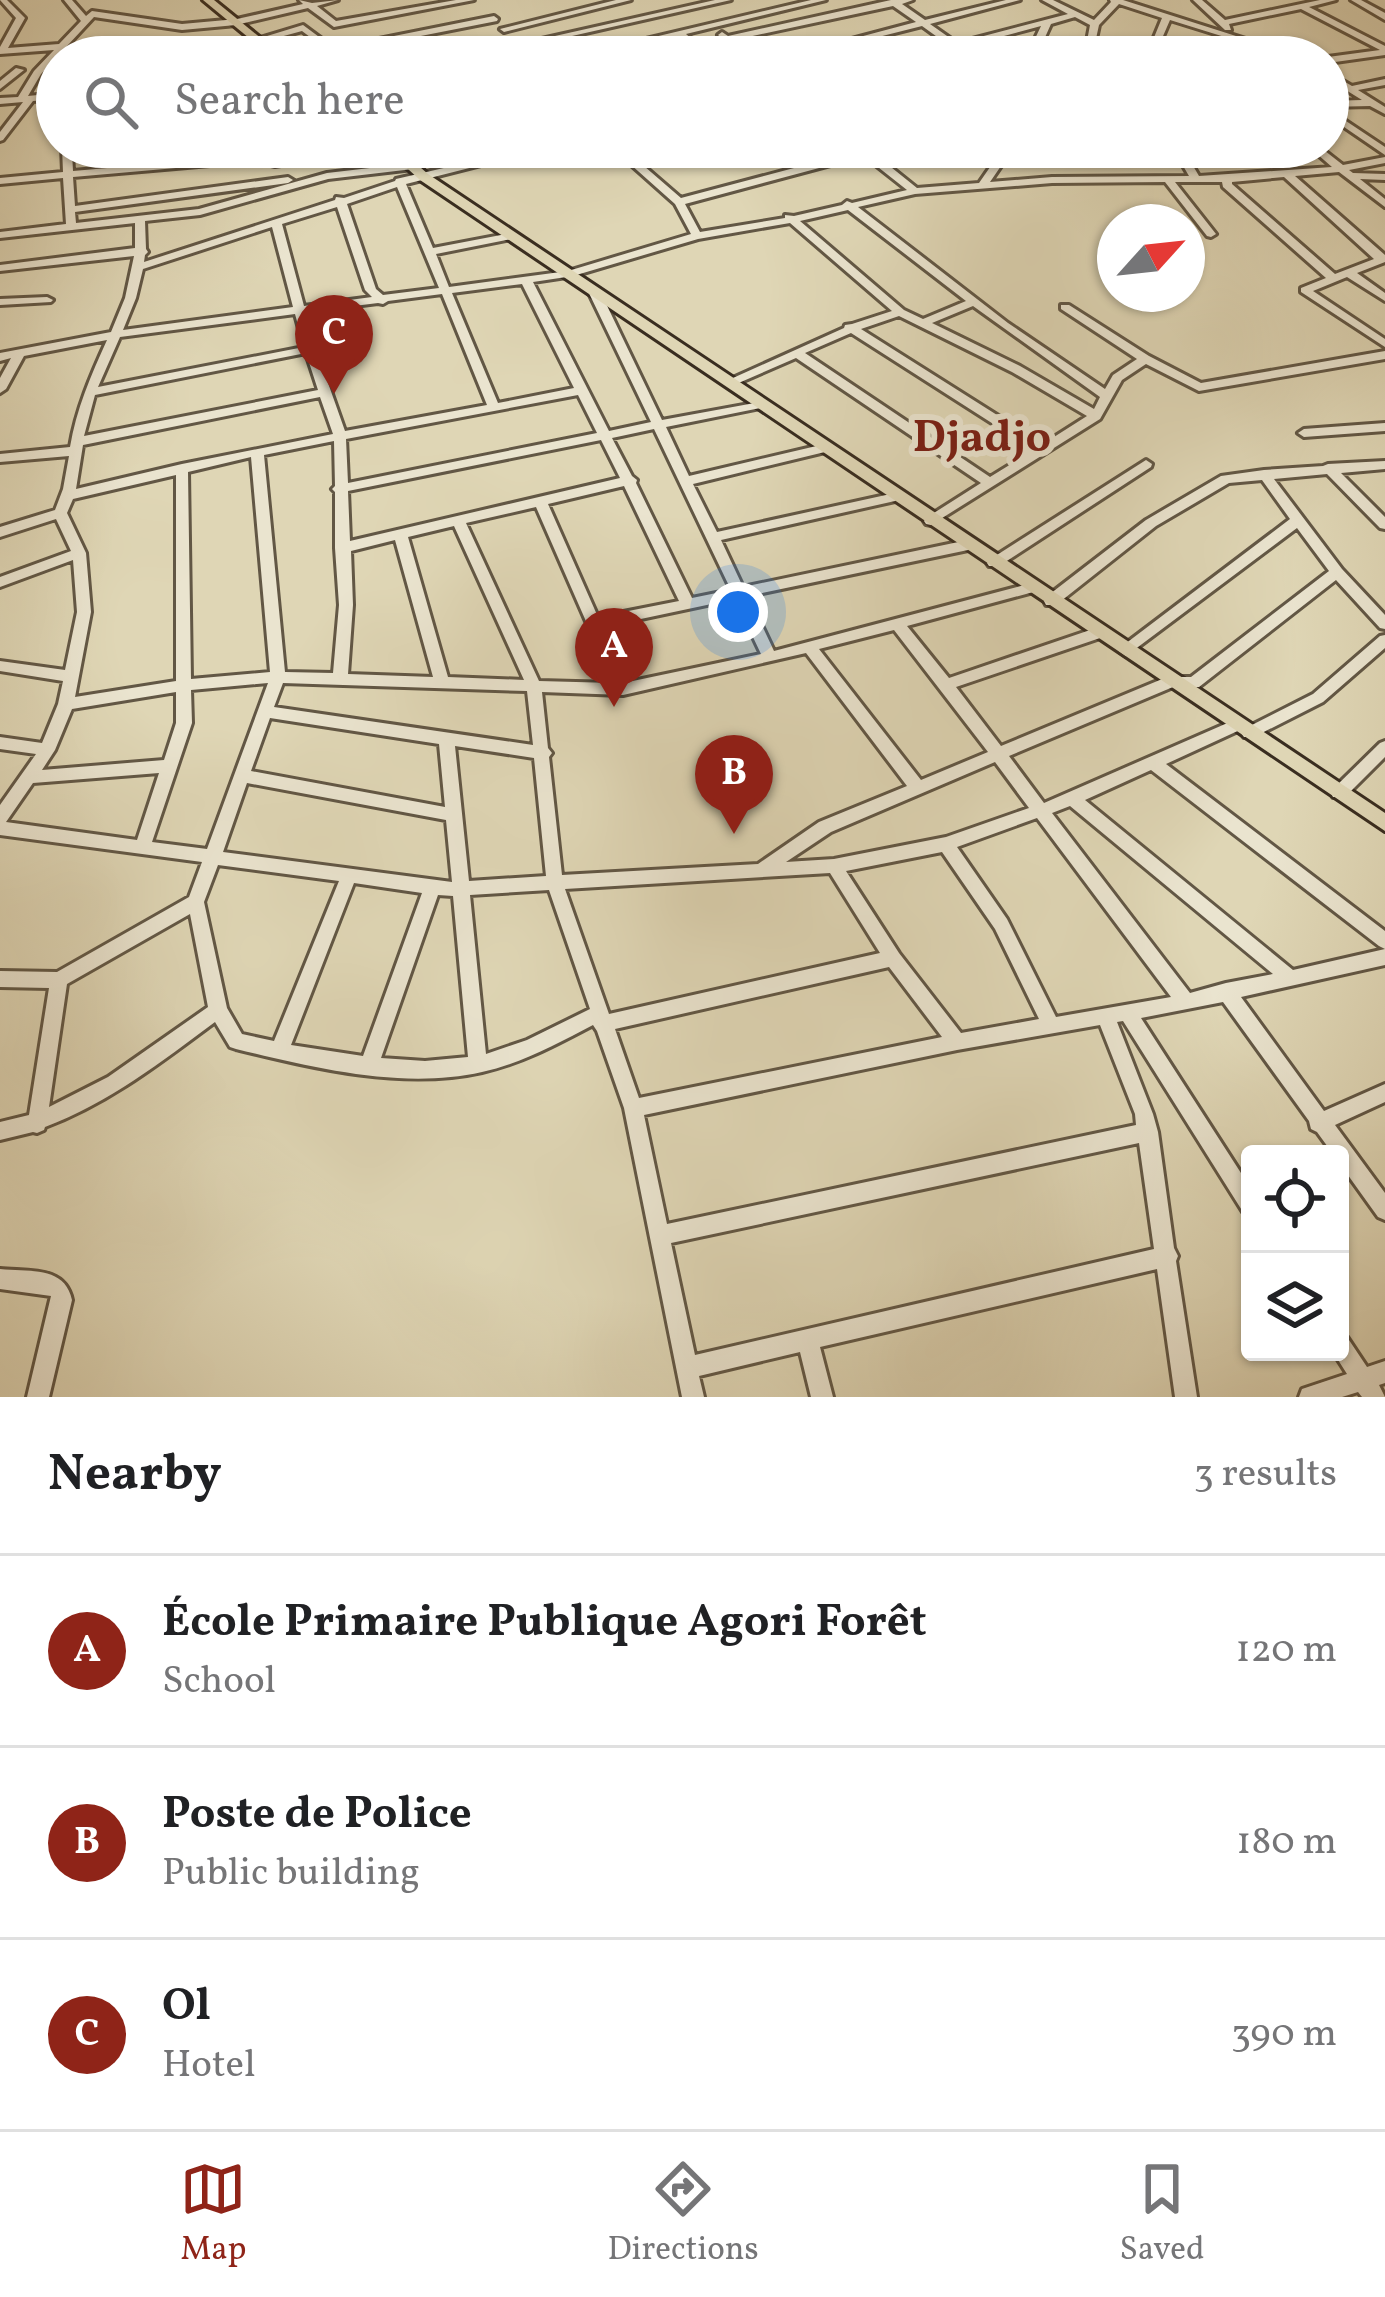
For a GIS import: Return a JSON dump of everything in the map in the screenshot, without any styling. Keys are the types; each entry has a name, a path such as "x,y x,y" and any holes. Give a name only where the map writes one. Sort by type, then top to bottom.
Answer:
{"main road":[{"path":"208,0 253,36"},
{"path":"417,168 895,497 1385,824"}],"street":[{"path":"1,51 21,22 2,0"},
{"path":"68,0 84,19"},
{"path":"69,36 84,19 98,14 195,28 334,0"},
{"path":"307,3 334,24 473,0 511,36"},
{"path":"504,29 597,3 627,0"},
{"path":"677,0 722,36"},
{"path":"560,36 727,0"},
{"path":"665,36 825,0 847,13"},
{"path":"740,36 909,0"},
{"path":"871,36 1016,0"},
{"path":"1046,0 1095,24"},
{"path":"1092,36 1095,24 1116,0 1236,36"},
{"path":"1199,0 1233,35"},
{"path":"1224,23 1332,0"},
{"path":"1355,0 1385,17"},
{"path":"893,2 942,36"},
{"path":"1299,5 1385,51"},
{"path":"994,36 1074,15"},
{"path":"1159,36 1167,16"},
{"path":"405,36 494,19"},
{"path":"1041,36 1047,22"},
{"path":"281,36 303,28 314,36"},
{"path":"679,32 684,36"},
{"path":"1,51 36,49"},
{"path":"1349,57 1385,51"},
{"path":"0,86 19,70"},
{"path":"0,138 36,74"},
{"path":"1351,89 1385,82"},
{"path":"1351,89 1385,111"},
{"path":"0,101 36,98"},
{"path":"1349,106 1370,103"},
{"path":"1349,126 1385,156"},
{"path":"1349,166 1385,156"},
{"path":"69,168 71,228"},
{"path":"0,181 152,168"},
{"path":"70,210 383,168"},
{"path":"0,268 143,259 400,181 408,168"},
{"path":"640,168 679,202 697,236"},
{"path":"679,202 799,168"},
{"path":"886,168 915,191"},
{"path":"983,185 995,168"},
{"path":"1189,168 1196,180"},
{"path":"0,357 118,334 569,274 697,236 769,225 915,191 1196,180 1343,168"},
{"path":"1339,169 1385,204"},
{"path":"1287,174 1383,258 1304,290 1385,344"},
{"path":"0,236 200,212 327,176"},
{"path":"1351,176 1385,177"},
{"path":"1227,178 1228,185 1333,278"},
{"path":"1168,180 1211,233"},
{"path":"400,181 494,406"},
{"path":"340,199 371,290 383,301"},
{"path":"847,204 973,302 1108,397"},
{"path":"789,217 900,312 1096,416"},
{"path":"0,532 61,513 70,495 75,447 91,392 118,334 143,259 140,219"},
{"path":"276,220 310,349 340,436 346,605 340,676"},
{"path":"431,252 511,236"},
{"path":"1352,271 1352,276 1385,298"},
{"path":"526,280 602,437 632,480 688,604"},
{"path":"593,289 770,657"},
{"path":"2,306 47,300"},
{"path":"926,322 973,302"},
{"path":"1065,307 1144,359 1183,381 1205,387 1385,356"},
{"path":"730,382 800,355 849,327 900,312"},
{"path":"849,327 1042,449"},
{"path":"91,392 310,349"},
{"path":"0,389 20,353"},
{"path":"800,355 988,482"},
{"path":"931,521 1096,416 1117,378 1144,359"},
{"path":"70,495 256,452 579,391"},
{"path":"0,458 75,447 326,392"},
{"path":"339,489 761,404"},
{"path":"1304,433 1385,427"},
{"path":"687,481 825,448"},
{"path":"256,452 278,677 196,902 218,1010 236,1041 369,1066 446,1069 478,1065 599,1019 892,958"},
{"path":"994,563 1146,464"},
{"path":"1051,601 1151,523 1219,482 1385,465"},
{"path":"143,845 184,723 182,468"},
{"path":"1328,468 1385,525"},
{"path":"1264,474 1337,572 1385,624"},
{"path":"342,548 632,480"},
{"path":"715,537 895,497"},
{"path":"540,501 623,689"},
{"path":"0,818 47,751 66,704 84,612 79,553 61,513"},
{"path":"458,520 534,686 555,883 633,1108 694,1397"},
{"path":"1126,651 1298,520"},
{"path":"401,536 442,682"},
{"path":"596,623 968,545"},
{"path":"0,582 79,553"},
{"path":"760,871 825,827 917,787 1172,681 1195,683 1337,572"},
{"path":"66,704 183,685 278,677 623,689 770,657 1032,588"},
{"path":"897,624 1001,754 1037,810 1186,1002"},
{"path":"946,685 1098,633"},
{"path":"0,828 432,888 834,866 946,844 1243,729 1318,698 1385,640"},
{"path":"809,647 917,787"},
{"path":"0,667 69,676"},
{"path":"266,712 544,753"},
{"path":"447,742 478,1065"},
{"path":"0,743 47,751"},
{"path":"1339,793 1385,747"},
{"path":"1152,762 1385,941"},
{"path":"30,778 169,766"},
{"path":"243,776 454,815"},
{"path":"1072,799 1290,978"},
{"path":"946,844 1000,924 1051,1026"},
{"path":"834,866 892,958 957,1042"},
{"path":"279,1051 349,876"},
{"path":"369,1066 432,888"},
{"path":"0,979 58,980 196,902"},
{"path":"633,1108 957,1042 1186,1002 1385,957"},
{"path":"37,1124 58,980"},
{"path":"1226,991 1385,1210"},
{"path":"0,1132 37,1124 93,1098 218,1010"},
{"path":"1116,1013 1148,1132 1186,1397"},
{"path":"1116,1013 1241,1191"},
{"path":"1318,1123 1385,1093"},
{"path":"660,1234 1148,1132"},
{"path":"687,1368 1168,1256"},
{"path":"0,1279 52,1285 59,1290 62,1300 38,1397"},
{"path":"808,1340 822,1397"},
{"path":"1349,1358 1368,1388"},
{"path":"1310,1397 1368,1388 1385,1372"}],"place":[{"name":"Ol","path":"334,394"},
{"name":"École Primaire Publique Agori Forêt","path":"614,707"},
{"name":"Poste de Police","path":"734,834"}],"district":[{"name":"Djadjo","path":"982,435"}]}
